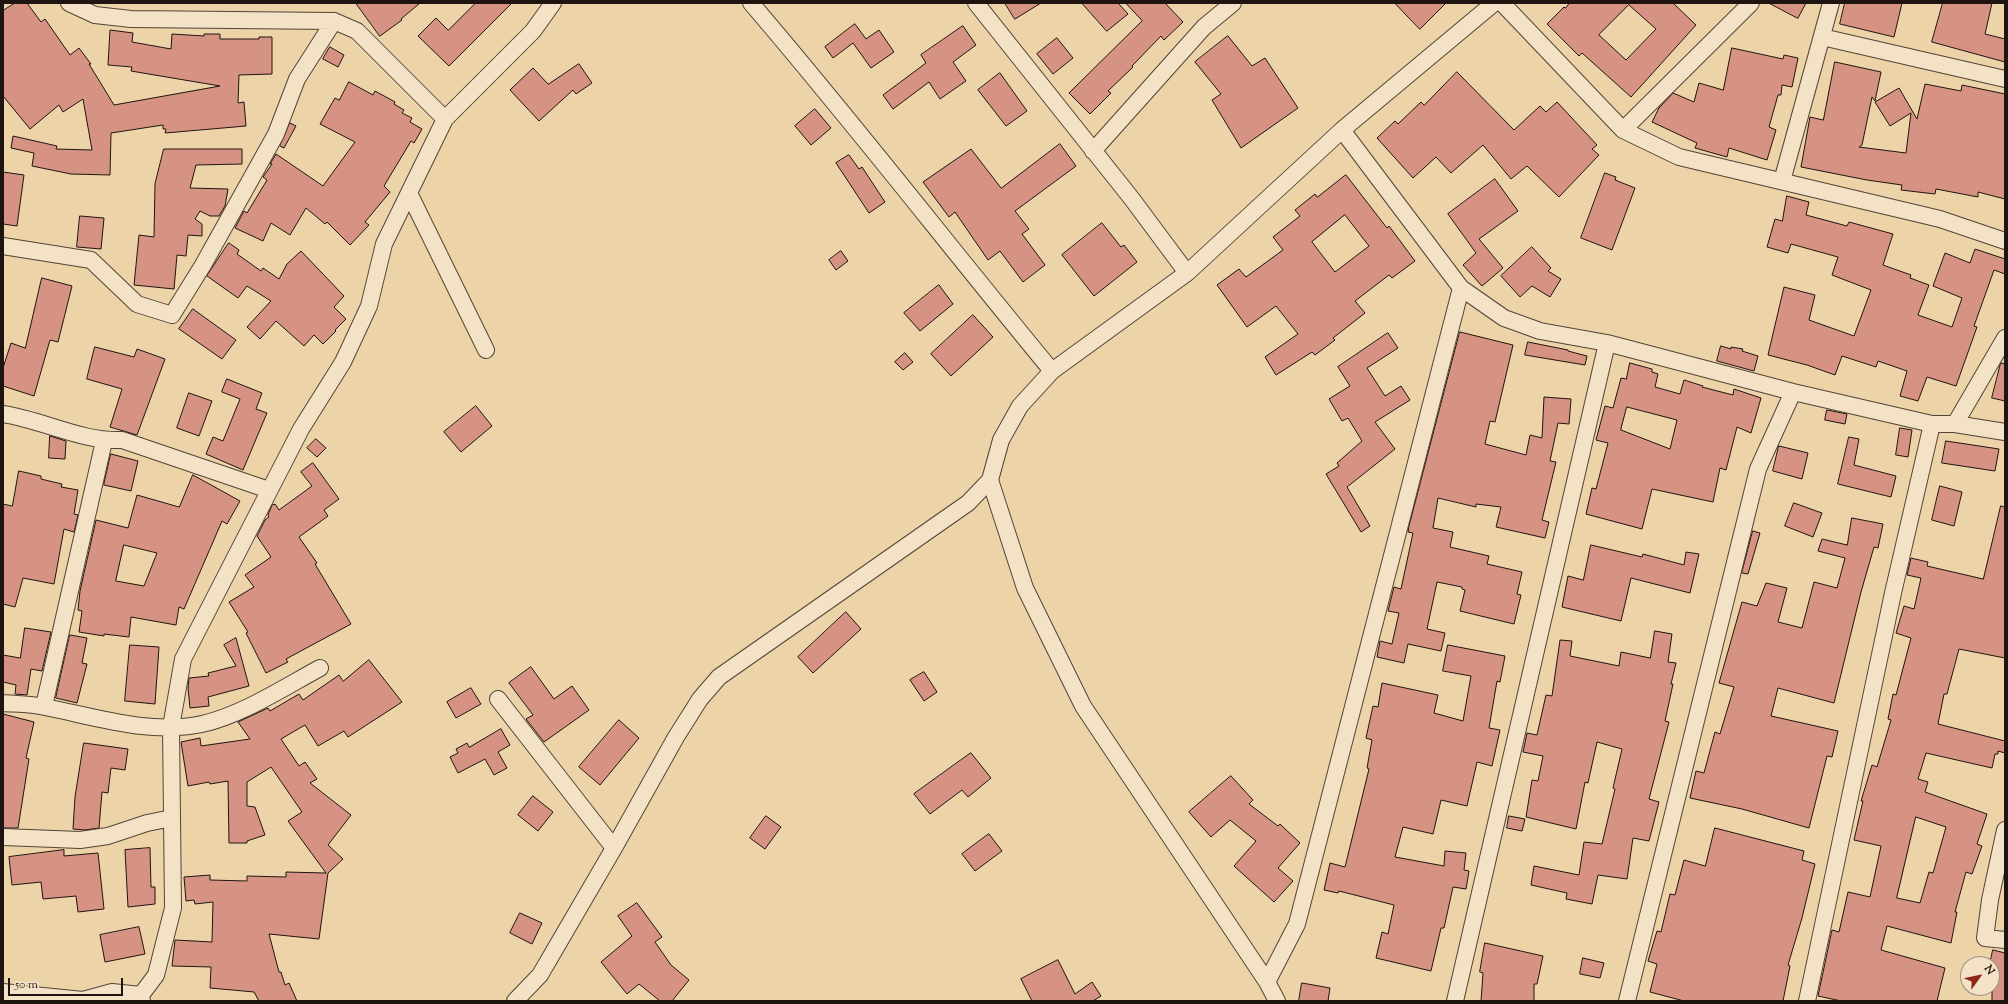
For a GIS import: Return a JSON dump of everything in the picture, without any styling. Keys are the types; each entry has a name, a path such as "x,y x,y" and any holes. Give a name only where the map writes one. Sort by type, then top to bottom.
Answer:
{"street":[{"path":"69,3 95,15 131,19 334,21 356,31 445,120"},
{"path":"3,992 83,1000 112,992 141,998 156,976 173,908 171,727 183,659 301,429 343,362 369,306 384,244 445,120 533,31 553,3"},
{"path":"751,3 895,175 1052,371"},
{"path":"1093,151 1204,27 1233,3"},
{"path":"515,1001 540,975 614,848 676,737 700,699 719,677 968,502 990,480 1001,440 1020,406 1052,371 1187,273 1342,130 1494,3"},
{"path":"1502,3 1623,130 1679,157 1940,220 2005,241"},
{"path":"1623,130 1751,3"},
{"path":"1782,182 1831,3"},
{"path":"979,4 1093,151 1132,198 1187,273"},
{"path":"3,246 91,260 137,304 172,315 203,265 276,134 297,80 334,21"},
{"path":"1822,37 2005,79"},
{"path":"1342,130 1462,288 1504,318 1533,329 1607,343 1793,392 1932,424 1955,424 2005,432"},
{"path":"410,193 486,350"},
{"path":"1267,982 1297,924 1462,288"},
{"path":"1955,424 2005,338"},
{"path":"1455,1001 1607,343"},
{"path":"1627,1001 1758,470 1793,392"},
{"path":"3,414 22,417 104,441 122,440 269,490"},
{"path":"1806,1001 1893,593 1932,424"},
{"path":"44,706 104,441"},
{"path":"990,480 1025,588 1083,706 1267,982 1277,1001"},
{"path":"3,703 44,706 116,723 171,727 201,724 232,715 320,668"},
{"path":"498,700 614,848"},
{"path":"3,837 80,840 108,836 147,823 172,818"},
{"path":"2005,830 1990,900 1985,938 2005,940"}],"building":[{"path":"15,3 27,3 41,22 45,19 70,55 79,48 91,64 89,64 114,105 220,86 131,71 132,67 108,65 110,30 133,33 132,42 171,49 172,34 204,36 204,34 220,34 220,39 259,39 259,37 272,37 272,74 239,75 238,103 244,102 246,126 165,133 166,129 163,129 163,125 111,133 110,175 71,174 32,166 34,153 11,148 13,136 57,146 56,149 92,150 83,99 63,112 59,105 30,129 3,96 3,11"},
{"path":"356,3 420,3 401,19 402,20 380,36"},
{"path":"476,3 512,3 449,66 418,36 436,18 448,30"},
{"path":"1005,3 1041,3 1015,19"},
{"path":"1082,3 1118,3 1128,14 1107,31"},
{"path":"1126,3 1165,3 1183,22 1164,40 1161,36 1132,66 1133,67 1108,91 1111,93 1090,114 1069,93 1142,21"},
{"path":"1395,3 1446,3 1420,29"},
{"path":"1570,3 1673,3 1696,25 1631,97 1582,53 1579,56 1547,24 1564,7 1565,8","holes":["1629,5 1656,29 1626,60 1599,35"]},
{"path":"1769,3 1806,3 1798,18"},
{"path":"1845,3 1902,3 1894,37 1840,24"},
{"path":"1943,3 1992,3 1985,34 2005,39 2005,62 1932,42"},
{"path":"855,24 866,39 879,30 894,52 871,68 853,43 833,58 825,47"},
{"path":"963,26 976,45 953,62 966,81 940,99 929,82 893,109 883,95 926,63 921,55"},
{"path":"1228,36 1252,66 1265,58 1298,108 1241,148 1212,100 1221,94 1195,62"},
{"path":"1057,38 1073,58 1053,74 1037,54"},
{"path":"330,47 344,55 338,67 323,59"},
{"path":"1732,48 1783,59 1784,55 1798,58 1792,87 1782,85 1781,95 1778,95 1769,127 1776,130 1767,160 1729,148 1727,157 1695,148 1697,143 1652,122 1659,108 1673,93 1694,102 1699,83 1723,90"},
{"path":"1835,62 1881,72 1875,101 1872,97 1862,145 1859,147 1906,153 1911,113 1890,126 1875,102 1899,88 1917,119 1925,84 1961,91 1962,85 2005,94 2005,199 1978,192 1978,197 1936,189 1935,194 1901,190 1902,185 1867,180 1801,167 1810,117 1823,120"},
{"path":"579,64 592,83 576,94 573,90 539,121 510,90 533,68 548,84"},
{"path":"1457,72 1514,130 1540,106 1546,112 1557,102 1597,145 1592,149 1599,155 1559,197 1527,166 1511,179 1483,145 1451,173 1436,157 1413,178 1377,138 1395,121 1398,124 1421,102 1424,105"},
{"path":"1000,73 1027,111 1006,126 978,90"},
{"path":"349,82 373,95 375,91 395,102 394,104 404,110 402,113 412,118 410,122 422,129 414,143 411,141 384,186 390,192 365,222 369,225 350,245 327,222 325,224 306,208 290,235 271,223 263,241 235,228 244,211 247,213 267,180 263,177 272,164 270,164 276,154 323,186 355,142 320,124 335,98 339,100"},
{"path":"815,109 831,128 811,145 795,126"},
{"path":"290,123 296,126 284,148 280,146"},
{"path":"1060,144 1076,166 1015,211 1029,229 1022,234 1045,265 1023,282 1000,251 988,260 955,212 949,217 923,182 971,149 1001,188"},
{"path":"164,149 242,149 242,164 196,165 190,188 228,189 225,206 219,216 210,216 200,211 195,219 202,224 202,236 188,235 186,256 177,255 174,289 134,285 139,235 154,237 155,184"},
{"path":"849,155 859,169 862,167 885,202 869,213 836,163"},
{"path":"3,172 24,175 17,226 3,224"},
{"path":"1605,173 1616,177 1615,180 1635,188 1612,250 1581,238"},
{"path":"1346,175 1387,228 1389,226 1415,261 1392,278 1389,275 1355,301 1365,313 1333,338 1335,340 1315,355 1312,352 1276,375 1265,357 1298,334 1276,306 1247,327 1217,285 1239,269 1246,277 1283,250 1273,237 1300,216 1295,210 1315,194 1317,197","holes":["1345,215 1369,246 1335,272 1312,242"]},
{"path":"1495,179 1518,211 1479,239 1503,268 1482,286 1463,265 1476,253 1448,214"},
{"path":"1787,196 1809,202 1806,215 1847,226 1849,222 1893,234 1883,265 1911,275 1910,278 1929,285 1918,315 1952,327 1962,298 1933,286 1945,253 1970,263 1975,249 2005,259 2005,274 1994,270 1974,326 1977,327 1956,386 1927,377 1918,401 1900,396 1907,371 1878,361 1876,367 1842,356 1835,375 1807,365 1768,355 1784,287 1815,295 1809,320 1854,336 1871,290 1832,275 1838,257 1791,244 1788,253 1767,247 1775,219 1782,221"},
{"path":"80,216 104,218 101,249 77,247"},
{"path":"1102,223 1121,247 1124,245 1137,262 1094,296 1062,255"},
{"path":"229,243 239,250 237,254 261,271 263,268 279,279 287,264 301,251 344,296 334,307 346,319 323,344 314,335 304,346 276,321 260,339 247,327 271,301 247,286 238,298 207,276"},
{"path":"1532,247 1551,268 1548,271 1561,279 1550,297 1532,286 1520,297 1501,276"},
{"path":"841,251 848,261 836,270 829,260"},
{"path":"42,278 72,286 58,342 50,340 34,396 3,386 3,368 11,343 25,348"},
{"path":"939,285 953,304 920,331 904,313"},
{"path":"193,309 236,340 222,359 179,329"},
{"path":"973,315 993,337 951,376 931,354"},
{"path":"1460,332 1513,345 1495,422 1490,421 1485,444 1526,455 1530,435 1542,438 1544,397 1571,399 1569,424 1558,423 1550,461 1556,462 1542,520 1549,522 1545,538 1496,527 1501,507 1476,504 1476,507 1438,498 1433,528 1453,532 1450,547 1489,556 1487,564 1522,572 1517,594 1521,595 1514,624 1460,611 1465,590 1462,589 1462,587 1437,582 1427,629 1445,633 1441,651 1408,644 1404,663 1377,657 1380,641 1392,644 1399,613 1388,611 1394,587 1401,589 1413,533 1408,532 1409,526"},
{"path":"1388,333 1398,348 1367,368 1385,396 1401,386 1410,400 1375,422 1395,449 1347,487 1370,526 1361,532 1326,474 1339,466 1337,463 1362,441 1348,418 1342,421 1329,399 1350,386 1338,367"},
{"path":"1528,342 1568,350 1587,356 1585,365 1525,355"},
{"path":"1721,346 1731,349 1731,347 1743,349 1742,351 1758,356 1754,371 1717,361"},
{"path":"95,347 134,357 137,349 165,359 137,435 110,427 122,389 87,379"},
{"path":"905,353 913,362 903,370 895,362"},
{"path":"1630,363 1652,369 1652,372 1658,374 1655,387 1680,394 1684,380 1703,386 1702,387 1733,395 1734,389 1761,398 1751,433 1737,427 1726,470 1720,468 1713,502 1652,489 1642,529 1586,514 1592,488 1596,489 1608,443 1596,440 1605,406 1613,408 1621,378 1626,379","holes":["1627,407 1677,420 1670,449 1621,430"]},
{"path":"2001,363 2005,364 2005,401 1992,398"},
{"path":"227,379 262,393 256,409 267,413 243,470 206,454 213,437 223,441 240,399 222,392"},
{"path":"189,393 212,401 199,436 177,428"},
{"path":"476,406 492,426 461,452 444,432"},
{"path":"1827,410 1847,414 1845,424 1825,420"},
{"path":"1900,428 1912,430 1908,457 1896,455"},
{"path":"50,436 66,441 65,459 49,458"},
{"path":"1849,437 1859,439 1854,465 1896,476 1891,497 1838,484"},
{"path":"316,439 326,448 317,457 307,448"},
{"path":"1946,441 1999,449 1995,471 1942,463"},
{"path":"1779,446 1808,453 1802,479 1773,471"},
{"path":"111,454 138,461 131,491 104,485"},
{"path":"313,463 339,499 324,510 328,516 299,537 317,563 315,564 351,624 286,659 288,662 266,673 246,633 248,632 229,602 254,587 245,575 271,557 257,536 265,520 269,517 268,515 272,505 275,504 279,510 312,486 301,472"},
{"path":"19,471 41,476 41,479 62,484 61,487 78,490 74,514 78,515 74,532 64,529 54,584 23,578 15,607 3,604 3,504 12,506"},
{"path":"193,475 240,501 227,524 222,521 184,609 179,607 176,625 131,617 129,637 104,634 104,636 79,632 82,611 78,610 80,591 96,520 128,528 137,495 179,507","holes":["124,545 157,553 144,586 116,581"]},
{"path":"1940,486 1962,492 1954,526 1932,520"},
{"path":"1794,503 1822,513 1813,537 1785,526"},
{"path":"2001,506 2005,507 2005,658 1959,649 1947,694 1944,694 1938,724 2005,741 2005,753 1998,751 1998,754 1995,754 1992,768 1926,753 1918,779 1928,782 1925,792 1987,814 1977,844 1982,846 1972,874 1966,872 1955,912 1957,912 1951,943 1887,926 1881,950 1945,968 1937,1001 1841,1001 1818,996 1832,930 1839,932 1848,892 1870,897 1881,846 1854,840 1863,801 1861,801 1872,765 1877,767 1891,720 1888,719 1893,694 1896,695 1911,638 1896,633 1904,606 1914,609 1921,578 1907,575 1911,558 1928,562 1927,566 1983,579","holes":["1916,817 1946,827 1933,873 1929,872 1920,903 1897,898"]},
{"path":"1852,518 1883,524 1878,548 1874,547 1861,592 1834,703 1778,688 1771,716 1838,731 1832,757 1827,756 1809,828 1742,809 1690,798 1696,771 1704,773 1715,732 1720,734 1734,687 1719,683 1742,602 1757,606 1766,583 1787,588 1778,622 1802,628 1814,582 1837,588 1845,558 1818,551 1822,539 1847,545"},
{"path":"1753,531 1760,533 1748,574 1742,573"},
{"path":"1591,545 1642,557 1643,554 1684,565 1686,552 1699,554 1690,593 1631,578 1621,621 1562,607 1568,576 1583,580"},
{"path":"846,612 861,629 813,673 798,657"},
{"path":"25,628 51,632 42,671 31,669 27,695 15,694 16,685 3,682 3,655 20,658"},
{"path":"1655,631 1672,634 1668,662 1676,663 1665,721 1669,722 1649,799 1659,802 1649,841 1633,838 1627,879 1598,875 1592,904 1566,899 1567,893 1531,885 1534,866 1579,875 1584,842 1602,844 1615,789 1613,788 1622,749 1597,742 1588,783 1585,782 1576,829 1526,817 1532,780 1538,781 1543,756 1523,752 1527,733 1537,735 1546,695 1552,696 1560,640 1572,641 1570,656 1619,666 1621,652 1650,658"},
{"path":"70,635 87,638 82,663 87,664 77,703 56,698"},
{"path":"236,638 249,686 208,697 209,706 190,708 188,688 189,678 209,676 208,673 236,666 224,645"},
{"path":"130,645 159,647 155,704 125,701"},
{"path":"1448,645 1505,656 1500,682 1497,681 1489,728 1500,730 1492,766 1477,762 1467,806 1441,800 1433,834 1403,827 1395,857 1444,866 1445,851 1466,853 1464,870 1469,871 1466,889 1453,887 1444,928 1441,928 1431,971 1376,958 1382,932 1388,934 1394,905 1339,891 1338,893 1324,890 1330,863 1345,867 1369,769 1367,768 1372,740 1366,738 1373,706 1378,707 1382,683 1438,695 1434,713 1463,721 1471,676 1443,671"},
{"path":"369,660 402,702 348,737 344,731 318,746 305,725 281,739 299,766 305,762 317,779 310,783 351,815 328,845 343,859 328,873 319,939 269,934 279,972 281,972 285,985 289,983 297,1001 259,1001 254,992 210,988 211,967 172,966 175,940 212,942 213,902 195,904 194,900 186,901 184,877 210,875 210,880 247,881 247,876 286,877 286,872 326,873 288,821 302,812 271,767 247,782 247,806 255,807 265,835 247,841 247,843 229,843 228,781 210,784 209,782 188,786 181,742 200,738 201,746 250,739 238,722 268,708 270,711 299,694 303,700 339,675 343,681"},
{"path":"531,667 554,699 572,686 589,710 544,742 526,719 533,715 509,683"},
{"path":"924,672 937,692 924,701 910,680"},
{"path":"471,688 481,704 456,718 447,702"},
{"path":"3,714 34,722 26,758 29,759 18,828 3,828"},
{"path":"619,720 639,738 600,785 579,767"},
{"path":"501,729 510,745 498,752 507,768 494,775 485,759 458,773 450,757 458,753 456,749 467,743 469,747"},
{"path":"84,743 128,749 125,770 111,768 108,793 102,792 99,828 85,830 73,829 75,797"},
{"path":"971,753 991,778 968,797 962,790 930,814 914,794"},
{"path":"1231,776 1253,800 1249,804 1278,826 1280,824 1300,843 1278,868 1293,881 1274,902 1234,866 1256,841 1230,820 1211,837 1189,812"},
{"path":"533,796 553,812 538,831 518,815"},
{"path":"766,816 781,827 765,849 750,838"},
{"path":"1509,816 1525,819 1522,831 1507,828"},
{"path":"1715,828 1804,851 1802,860 1815,864 1802,918 1788,965 1790,966 1783,1001 1684,1001 1650,992 1657,964 1648,961 1657,931 1661,932 1670,894 1675,895 1684,860 1705,866"},
{"path":"989,834 1002,851 975,871 962,854"},
{"path":"150,848 151,887 155,887 155,904 128,907 125,850"},
{"path":"64,850 64,856 98,853 104,909 78,912 76,896 43,899 41,882 12,885 9,857"},
{"path":"637,903 662,937 655,942 671,965 689,980 672,1001 660,1001 639,984 627,994 601,962 632,936 618,916"},
{"path":"520,913 542,923 532,944 510,933"},
{"path":"139,927 145,954 105,962 100,935"},
{"path":"1485,943 1543,956 1537,984 1534,984 1534,1001 1481,1001 1483,973 1480,972"},
{"path":"1993,950 2005,953 2005,1001 1992,1001 1992,996 2000,996 2000,956 1992,956"},
{"path":"1583,958 1604,963 1600,978 1580,974"},
{"path":"1058,960 1075,994 1092,982 1101,996 1093,1001 1032,1001 1021,979"},
{"path":"1302,983 1330,988 1328,1001 1299,1001"}]}
